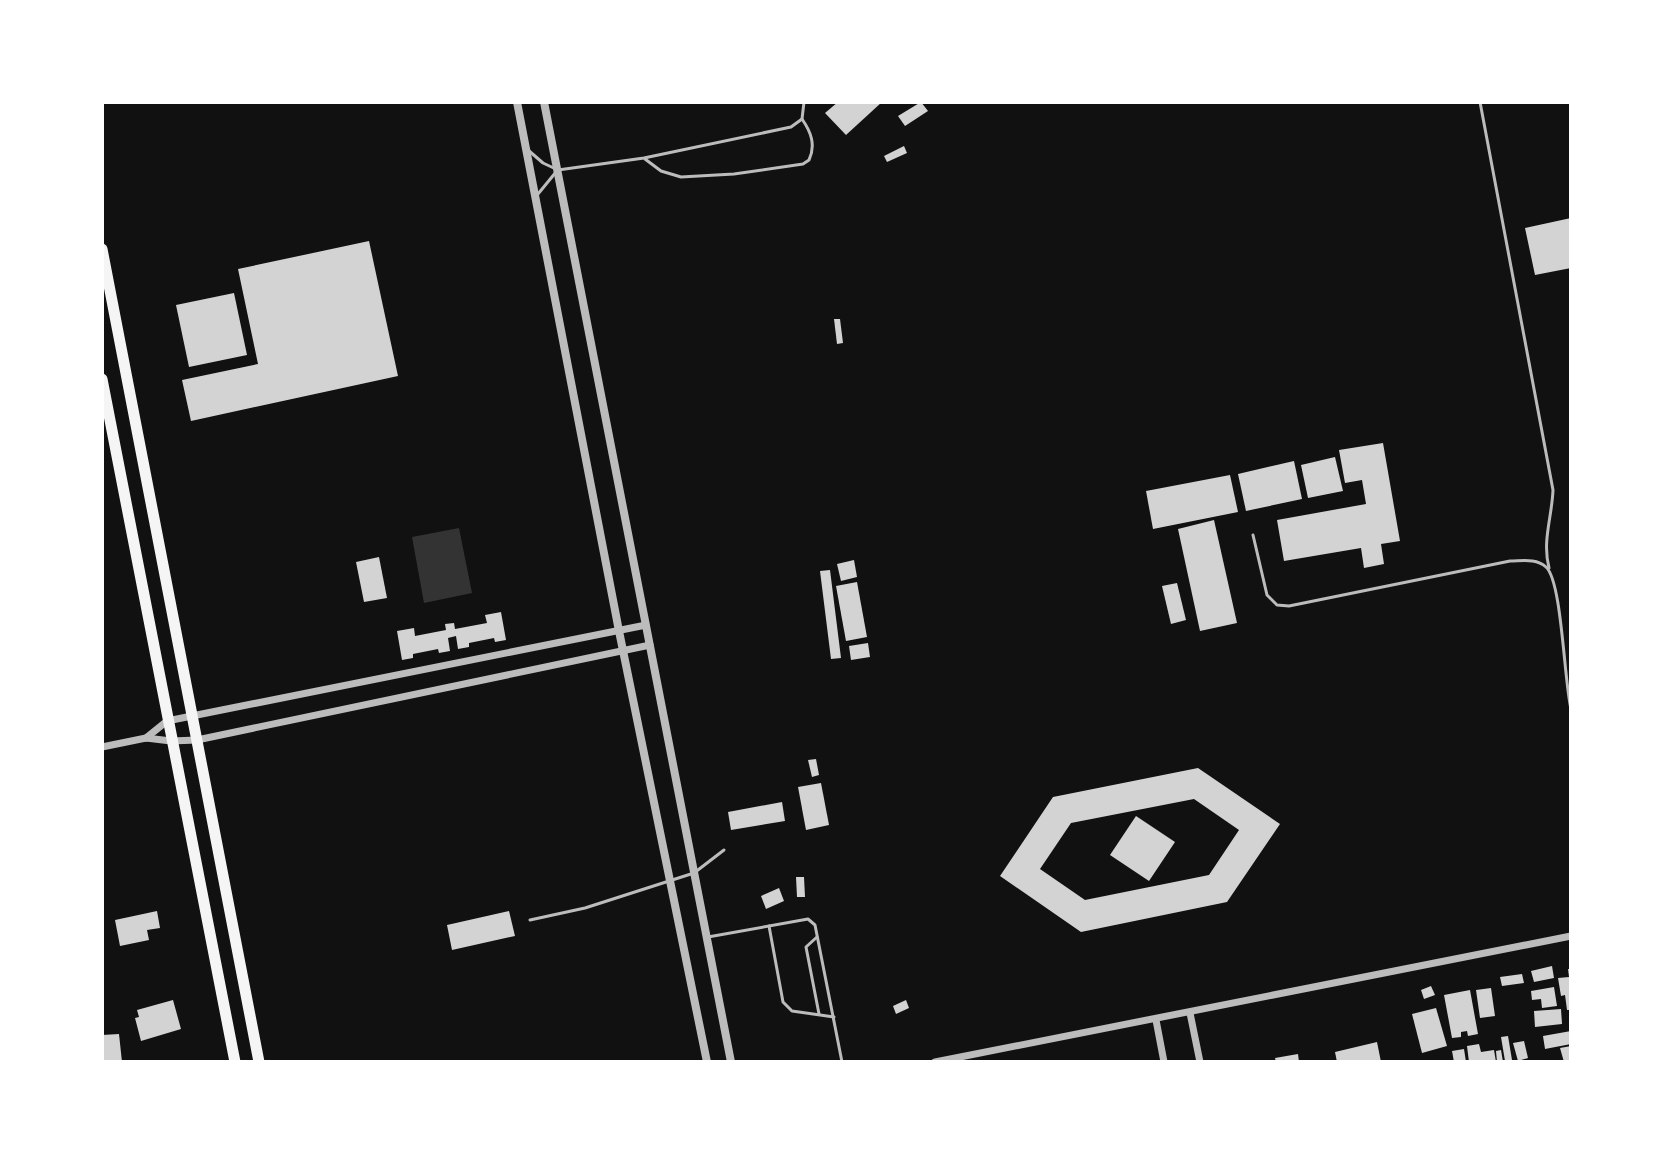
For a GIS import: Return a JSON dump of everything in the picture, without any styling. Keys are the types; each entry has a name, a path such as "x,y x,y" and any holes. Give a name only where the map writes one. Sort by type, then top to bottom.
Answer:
{"highway":[{"path":"102,249 259,1062"},
{"path":"102,379 235,1062"}],"street":[{"path":"517,102 619,631 707,1062"},
{"path":"544,102 731,1062"},
{"path":"146,738 167,721 646,625"},
{"path":"102,747 146,738 197,740 650,645"},
{"path":"935,1062 1571,936"},
{"path":"1190,1013 1200,1062"},
{"path":"1156,1020 1164,1062"}],"lane":[{"path":"644,158 661,171 681,177 734,174 803,164 809,160 813,146 810,131 802,119 804,102"},
{"path":"1480,102 1553,490 1545,552 1556,585 1571,709"},
{"path":"526,148 543,163 558,170 644,158 791,127 802,119"},
{"path":"535,196 558,170"},
{"path":"1253,535 1267,595 1277,605 1289,606 1510,561 1537,561 1549,568"},
{"path":"530,920 585,908 694,873 724,850"},
{"path":"708,937 808,919 815,925 842,1062"},
{"path":"769,926 783,1002 792,1011 834,1017"},
{"path":"817,937 806,947 819,1014"}],"shaded area":[{"path":"459,528 472,593 424,603 412,537"}],"building":[{"path":"838,102 882,102 846,135 825,113"},
{"path":"921,102 928,111 905,126 898,116"},
{"path":"904,146 907,153 887,162 884,156"},
{"path":"1571,218 1571,268 1535,275 1525,228"},
{"path":"369,241 398,376 191,421 182,380 258,364 238,269"},
{"path":"234,293 247,355 189,367 176,305"},
{"path":"834,319 840,319 843,343 837,344"},
{"path":"1383,443 1400,541 1381,544 1384,564 1364,568 1361,548 1284,561 1277,520 1366,504 1362,480 1345,483 1339,450"},
{"path":"1335,457 1343,491 1308,498 1301,465"},
{"path":"1294,461 1302,499 1246,511 1238,474"},
{"path":"1230,475 1238,512 1153,529 1146,491"},
{"path":"1214,520 1237,623 1200,631 1178,529"},
{"path":"379,557 387,598 364,602 356,562"},
{"path":"854,560 857,577 841,581 837,564"},
{"path":"830,570 841,658 831,659 820,571"},
{"path":"857,582 867,637 846,641 836,586"},
{"path":"1177,583 1186,620 1171,624 1162,586"},
{"path":"501,612 506,640 495,642 494,638 469,643 469,647 458,649 456,636 448,638 450,651 439,653 438,649 413,654 413,658 402,660 397,631 414,628 415,636 446,630 445,624 454,623 455,629 487,623 485,615"},
{"path":"868,643 870,657 851,660 849,646"},
{"path":"816,759 819,775 812,777 808,760"},
{"path":"1198,768 1280,824 1227,902 1081,932 1000,876 1053,797","holes":["1194,799 1239,830 1209,875 1085,900 1040,869 1071,823"]},
{"path":"821,783 829,825 806,830 798,787"},
{"path":"782,802 785,821 731,830 728,812"},
{"path":"1136,816 1175,842 1149,881 1110,855"},
{"path":"796,877 804,877 805,897 797,897"},
{"path":"779,888 784,901 766,909 761,896"},
{"path":"157,911 160,928 147,930 149,940 120,946 115,920"},
{"path":"509,911 515,936 452,950 447,925"},
{"path":"1552,966 1554,978 1534,982 1531,971"},
{"path":"1568,969 1571,969 1571,1010 1567,1010 1565,995 1561,996 1558,978 1569,977"},
{"path":"1522,974 1524,983 1502,986 1500,977"},
{"path":"1431,986 1435,995 1424,999 1421,990"},
{"path":"1554,987 1557,1006 1542,1008 1541,999 1532,1000 1531,991"},
{"path":"1491,988 1495,1016 1480,1018 1476,990"},
{"path":"1470,990 1478,1034 1468,1036 1467,1031 1461,1032 1461,1037 1452,1038 1444,995"},
{"path":"173,1000 181,1029 141,1041 135,1018 139,1017 137,1010"},
{"path":"906,1000 909,1008 896,1014 893,1006"},
{"path":"1436,1008 1447,1046 1422,1053 1412,1014"},
{"path":"1561,1009 1562,1024 1535,1027 1534,1011"},
{"path":"1571,1031 1571,1044 1545,1049 1543,1036"},
{"path":"119,1034 122,1062 102,1062 102,1035"},
{"path":"1508,1036 1512,1060 1505,1061 1501,1037"},
{"path":"1524,1041 1528,1058 1518,1061 1513,1043"},
{"path":"1377,1042 1381,1062 1337,1062 1335,1052"},
{"path":"1479,1044 1481,1052 1494,1050 1496,1062 1469,1062 1467,1046"},
{"path":"1571,1046 1571,1062 1564,1062 1560,1048"},
{"path":"1464,1049 1466,1062 1454,1062 1452,1051"},
{"path":"1501,1050 1503,1062 1497,1062 1496,1051"},
{"path":"1298,1054 1299,1062 1276,1062 1275,1058"}]}
